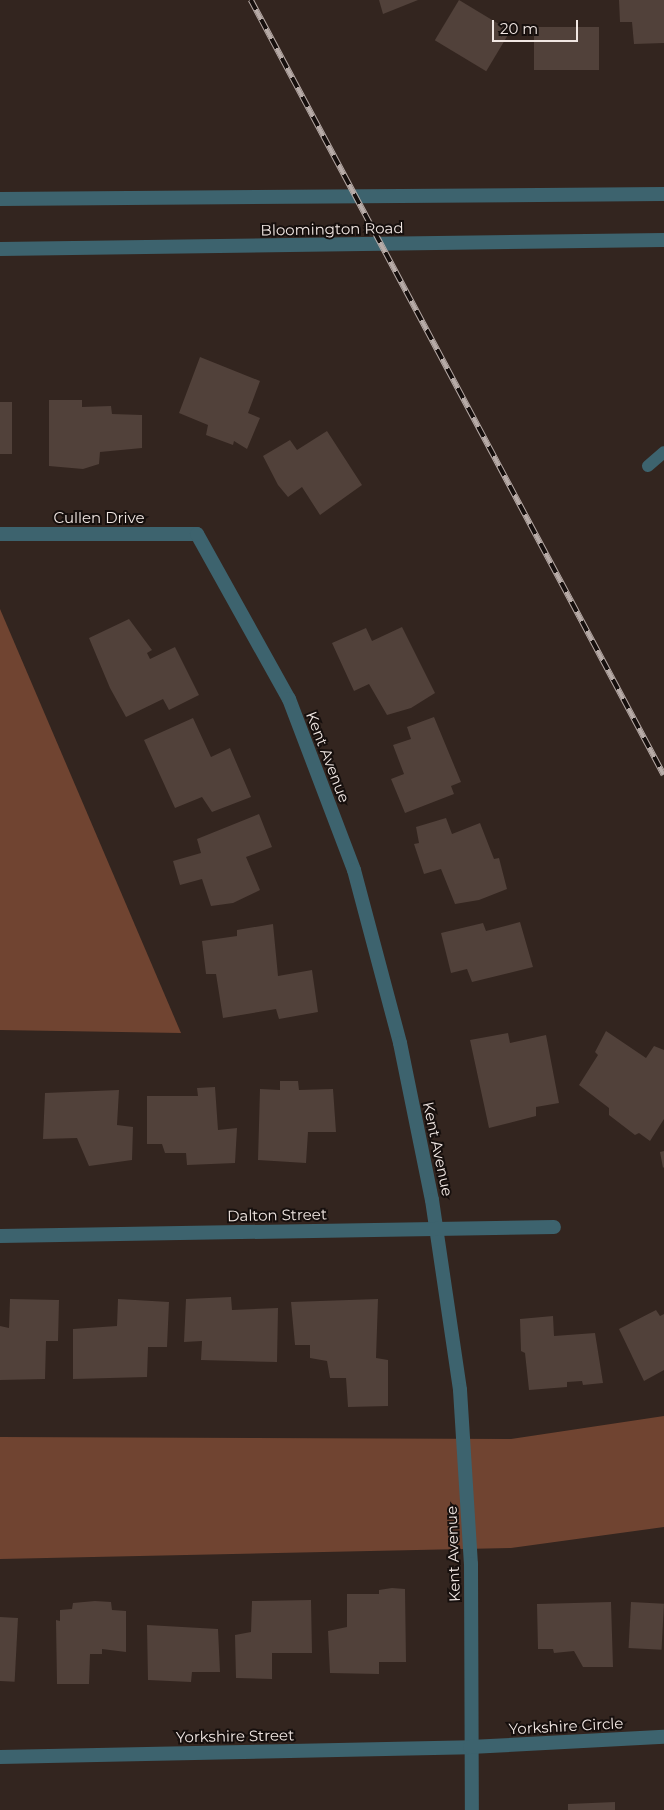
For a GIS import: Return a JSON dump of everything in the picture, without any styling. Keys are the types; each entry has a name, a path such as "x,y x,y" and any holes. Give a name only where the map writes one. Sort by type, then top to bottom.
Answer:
{"street":[{"name":"Bloomington Road","path":"0,199 664,194"},
{"name":"Bloomington Road","path":"0,249 664,240"},
{"name":"Cullen Drive","path":"0,534 197,534"},
{"name":"Kent Avenue","path":"197,534 289,699 354,870 400,1043 438,1228 460,1390 470,1544 470,1747 472,1810"},
{"name":"Dalton Street","path":"0,1236 554,1227"},
{"name":"Yorkshire Circle","path":"470,1747 664,1736"},
{"name":"Yorkshire Street","path":"0,1757 470,1747"}],"lane":[{"path":"648,466 664,452"}],"shaded area":[{"path":"0,609 181,1033 0,1030"},
{"path":"664,1416 664,1527 511,1548 0,1559 0,1437 511,1439"}],"building":[{"path":"379,0 418,0 383,14"},
{"path":"459,0 510,31 486,71 435,40"},
{"path":"619,0 664,0 664,43 634,44 632,22 620,22"},
{"path":"534,27 599,27 599,70 534,70"},
{"path":"200,357 260,381 248,413 260,418 247,449 234,441 233,445 206,435 208,425 179,413"},
{"path":"49,400 82,400 82,407 111,406 112,414 142,415 142,448 100,452 99,464 83,469 49,466"},
{"path":"0,402 12,402 12,454 0,454"},
{"path":"327,431 362,485 320,515 302,487 288,497 278,485 263,456 290,440 297,450"},
{"path":"129,619 152,650 147,653 150,659 175,647 199,695 169,710 163,699 126,717 110,688 89,638"},
{"path":"402,627 435,693 411,708 387,715 369,684 354,691 332,643 366,628 372,641"},
{"path":"434,717 461,782 451,786 454,794 405,813 391,779 404,774 393,745 411,739 407,727"},
{"path":"193,718 211,757 230,748 251,797 212,812 202,797 175,808 144,740"},
{"path":"259,814 272,847 246,857 260,890 233,903 211,906 202,879 180,885 173,861 201,853 197,839"},
{"path":"446,818 452,834 480,823 494,859 499,858 507,889 479,900 455,904 441,869 424,874 414,844 419,843 416,827"},
{"path":"520,922 533,967 472,982 467,969 451,973 441,933 483,923 486,931"},
{"path":"273,924 278,976 312,970 318,1012 279,1019 276,1009 223,1018 216,974 206,974 202,941 237,936 237,930"},
{"path":"606,1031 646,1058 654,1046 664,1050 664,1119 650,1141 639,1133 635,1135 609,1115 609,1108 579,1085 598,1055 595,1052"},
{"path":"508,1033 510,1043 546,1035 559,1103 536,1107 536,1116 489,1128 470,1040"},
{"path":"280,1081 298,1081 299,1090 333,1089 336,1132 308,1132 306,1163 258,1160 260,1089 280,1090"},
{"path":"215,1087 218,1130 237,1128 235,1163 187,1165 186,1153 165,1153 162,1144 147,1144 147,1096 198,1096 197,1088"},
{"path":"119,1090 117,1125 133,1127 132,1160 89,1166 77,1138 43,1139 45,1093"},
{"path":"664,1151 664,1167 663,1168 660,1152"},
{"path":"231,1297 232,1310 278,1308 277,1362 201,1360 202,1341 184,1342 186,1299"},
{"path":"10,1299 59,1300 58,1341 46,1341 45,1379 0,1380 0,1326 9,1328"},
{"path":"118,1299 169,1302 167,1347 148,1347 147,1377 73,1379 73,1329 117,1326"},
{"path":"378,1299 376,1358 388,1360 388,1406 348,1407 346,1378 330,1378 327,1361 310,1358 310,1345 295,1345 291,1302"},
{"path":"656,1310 660,1316 664,1314 664,1370 644,1381 619,1329"},
{"path":"553,1316 554,1336 595,1333 603,1383 583,1385 582,1381 567,1382 567,1387 529,1390 525,1353 521,1351 520,1319"},
{"path":"405,1589 406,1662 379,1662 379,1674 330,1673 328,1631 347,1627 347,1594 379,1594 379,1590"},
{"path":"311,1600 312,1653 272,1653 272,1679 236,1678 235,1635 251,1632 252,1601"},
{"path":"111,1602 112,1610 126,1611 126,1652 102,1649 102,1654 90,1654 89,1684 57,1684 56,1620 60,1621 60,1610 72,1609 73,1603"},
{"path":"611,1602 613,1667 583,1667 574,1651 554,1653 553,1649 538,1649 537,1604"},
{"path":"631,1602 664,1604 662,1650 629,1648"},
{"path":"0,1617 18,1618 15,1682 0,1681"},
{"path":"147,1625 218,1629 220,1672 192,1672 191,1682 148,1680"},
{"path":"615,1802 615,1810 568,1810 568,1804"}],"railway":[{"path":"251,0 664,775"}]}
